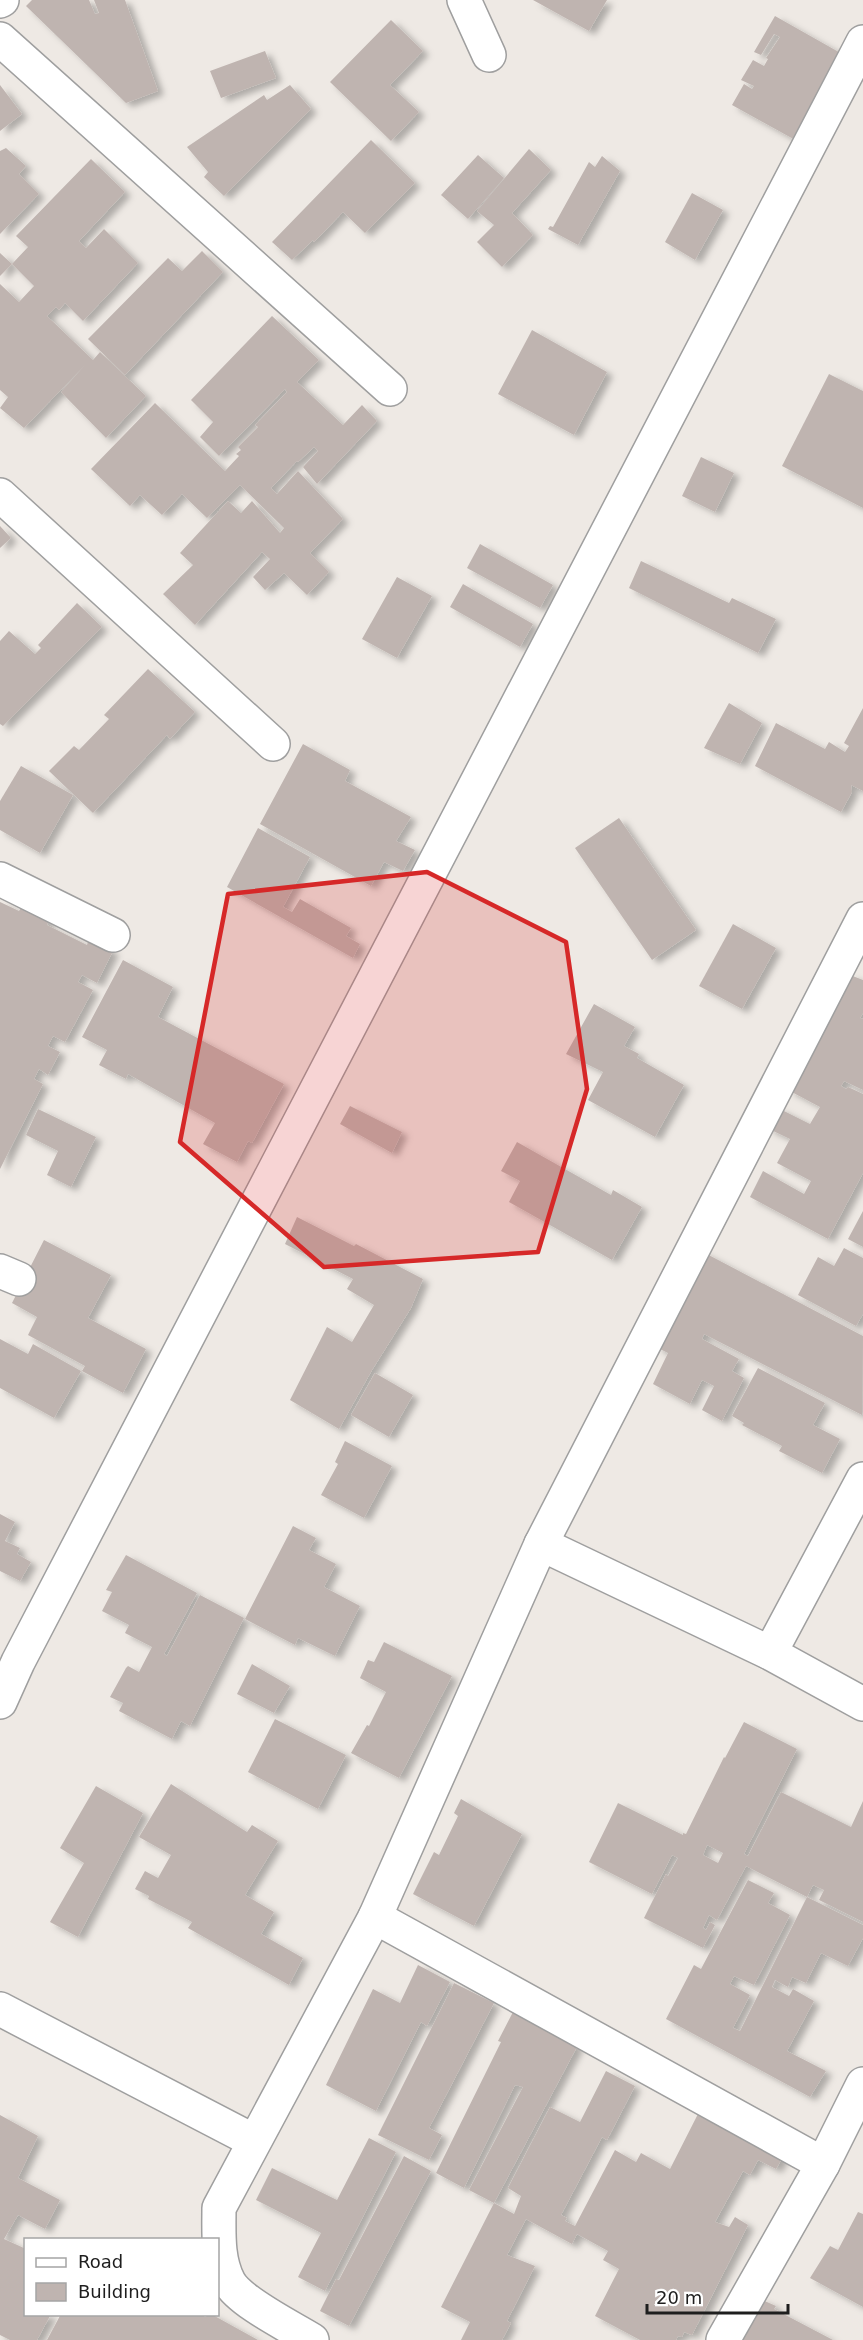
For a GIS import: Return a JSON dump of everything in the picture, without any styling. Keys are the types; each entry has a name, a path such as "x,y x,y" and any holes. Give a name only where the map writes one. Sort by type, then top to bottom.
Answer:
{"street":[{"path":"464,0 489,55"},
{"path":"0,39 390,389"},
{"path":"0,1702 9,1657 863,42"},
{"path":"0,495 273,744"},
{"path":"0,879 113,936"},
{"path":"218,2238 219,2208 375,1917 541,1544 863,919"},
{"path":"771,1653 863,1479"},
{"path":"541,1544 771,1653 863,1704"},
{"path":"375,1917 823,2164"},
{"path":"0,2009 254,2141"},
{"path":"723,2340 823,2164 863,2084"},
{"path":"219,2245 222,2266 229,2283 238,2295 312,2340"}],"highlighted area":[{"path":"427,872 566,942 587,1089 538,1252 324,1267 180,1142 228,894"}],"building":[{"path":"32,0 89,0 95,14 99,13 94,0 125,0 158,91 126,103 26,6"},
{"path":"533,0 607,0 589,31"},
{"path":"775,16 844,55 797,141 732,105 744,84 752,89 754,86 741,80 753,60 764,66 768,59 766,58 780,37 774,34 761,55 754,52"},
{"path":"391,20 423,51 390,85 419,112 391,141 330,82"},
{"path":"265,51 276,78 221,98 210,71"},
{"path":"0,85 22,114 0,131"},
{"path":"290,85 311,109 224,196 204,177 208,172 187,147 264,95 267,100"},
{"path":"371,140 415,183 365,233 343,212 314,242 313,240 292,260 272,242"},
{"path":"6,148 26,166 19,174 39,194 0,234 0,151"},
{"path":"529,149 551,170 512,213 533,235 502,267 477,242 494,225 477,211"},
{"path":"478,155 504,178 468,219 441,195"},
{"path":"602,156 620,171 578,245 548,229 550,226 553,227 589,162 595,167"},
{"path":"91,159 125,192 79,241 86,248 104,229 138,263 83,321 65,303 59,310 56,307 47,316 93,360 100,352 146,396 106,438 61,392 85,365 24,428 0,408 8,397 0,390 0,284 19,302 34,286 12,264 28,247 16,236"},
{"path":"692,193 723,210 695,260 665,242"},
{"path":"202,251 223,272 125,375 88,339 168,258 182,271"},
{"path":"0,253 12,264 0,276"},
{"path":"272,316 319,360 297,382 343,425 362,405 377,421 317,484 303,467 318,451 314,447 271,488 277,494 298,471 343,519 310,553 329,572 307,595 284,573 265,590 253,577 270,559 262,552 195,625 163,594 193,565 180,553 228,501 241,513 252,501 280,533 284,528 240,485 207,518 182,494 162,515 140,495 130,506 91,469 155,403 225,471 239,456 236,454 241,450 238,447 258,427 255,425 287,392 285,389 219,456 200,437 213,422 191,400"},
{"path":"532,330 607,372 574,435 498,394"},
{"path":"829,374 863,391 863,508 782,466"},
{"path":"701,457 734,473 715,512 682,496"},
{"path":"0,526 11,538 0,548"},
{"path":"480,544 553,585 540,608 467,568"},
{"path":"641,561 729,603 732,598 776,619 758,653 629,588"},
{"path":"397,577 432,596 397,658 362,639"},
{"path":"463,584 533,624 520,647 450,607"},
{"path":"77,603 102,627 3,726 0,724 0,641 9,631 35,654 41,648 38,645"},
{"path":"148,669 195,712 170,739 167,735 93,813 49,771 74,746 79,750 109,719 104,715"},
{"path":"729,703 762,723 740,764 704,748"},
{"path":"863,708 863,791 851,785 852,792 841,812 755,766 776,723 825,749 829,742 845,752 849,746 844,743"},
{"path":"303,744 350,770 345,781 411,817 396,841 415,850 403,871 384,862 371,886 260,824"},
{"path":"21,766 73,795 40,853 0,830 0,801"},
{"path":"619,818 696,930 652,960 575,848"},
{"path":"258,828 310,857 283,907 292,912 300,899 351,928 346,936 360,944 353,958 227,887"},
{"path":"0,902 19,911 22,906 49,920 47,925 87,945 89,938 113,951 97,983 82,975 78,982 93,990 65,1042 53,1036 48,1046 60,1052 48,1075 39,1069 34,1079 43,1084 0,1169"},
{"path":"733,924 776,948 742,1009 699,986"},
{"path":"123,960 173,987 158,1017 284,1084 252,1143 248,1141 237,1162 203,1144 215,1123 128,1074 126,1079 99,1065 107,1050 82,1037"},
{"path":"850,975 863,980 863,1013 860,1018 863,1019 863,1090 844,1081 841,1086 863,1094 863,1173 828,1239 750,1197 763,1171 804,1194 811,1181 777,1163 790,1139 767,1128 778,1108 810,1124 820,1107 788,1090"},
{"path":"594,1004 635,1027 624,1046 639,1054 637,1058 684,1085 655,1137 588,1100 603,1072 566,1054"},
{"path":"350,1106 402,1132 392,1153 340,1124"},
{"path":"38,1109 96,1137 71,1187 47,1175 58,1151 26,1135"},
{"path":"517,1142 611,1195 613,1190 642,1207 612,1260 509,1202 520,1181 501,1171"},
{"path":"863,1211 863,1247 848,1239"},
{"path":"297,1217 354,1246 356,1244 423,1279 411,1308 372,1370 339,1429 290,1400 327,1327 352,1342 374,1305 347,1289 353,1279 285,1244"},
{"path":"44,1240 111,1275 88,1318 146,1349 123,1393 82,1371 85,1366 28,1335 37,1317 12,1303"},
{"path":"844,1248 863,1258 863,1314 856,1326 798,1295 818,1257 834,1266"},
{"path":"701,1251 863,1336 862,1415 704,1334 702,1339 739,1359 732,1371 744,1378 722,1421 702,1410 714,1386 702,1380 690,1404 653,1384 668,1353 656,1347"},
{"path":"0,1339 28,1354 33,1344 81,1371 54,1418 0,1388"},
{"path":"758,1368 825,1403 813,1425 840,1439 822,1473 779,1451 782,1446 742,1425 744,1423 732,1416"},
{"path":"375,1373 413,1395 389,1437 351,1415"},
{"path":"345,1441 392,1466 364,1518 321,1495 338,1464 335,1462"},
{"path":"0,1514 15,1522 5,1541 20,1548 17,1554 31,1562 20,1581 0,1571"},
{"path":"293,1526 316,1538 309,1550 336,1564 324,1587 360,1606 335,1656 298,1638 295,1645 245,1619"},
{"path":"126,1555 197,1593 164,1654 167,1656 200,1595 244,1618 190,1726 181,1721 172,1739 119,1711 123,1703 110,1697 126,1668 128,1666 139,1672 152,1647 125,1633 129,1625 102,1611 112,1592 106,1590"},
{"path":"384,1642 452,1676 399,1778 351,1753 367,1725 369,1726 386,1692 360,1678 368,1660 374,1662"},
{"path":"252,1664 290,1686 274,1713 237,1694"},
{"path":"275,1719 346,1755 318,1809 248,1772"},
{"path":"744,1722 797,1749 744,1854 748,1856 781,1792 851,1827 863,1801 863,1922 819,1900 824,1890 813,1885 807,1897 746,1866 717,1920 709,1915 703,1928 706,1930 710,1922 715,1925 703,1948 644,1918 666,1874 668,1876 678,1858 672,1855 652,1894 589,1862 618,1803 683,1835 683,1833 686,1834","holes":["707,1845 723,1853 718,1863 703,1855"]},
{"path":"171,1784 247,1832 252,1825 278,1841 245,1895 274,1912 261,1934 303,1958 289,1985 188,1928 192,1922 148,1899 149,1896 135,1889 145,1871 158,1878 171,1855 139,1837"},
{"path":"96,1786 143,1813 78,1937 50,1922 84,1863 60,1848"},
{"path":"461,1799 522,1834 474,1926 413,1894 434,1852 439,1855 458,1816 454,1813"},
{"path":"748,1880 774,1893 768,1903 790,1915 754,1985 734,1976 730,1984 750,1995 733,2028 740,2031 807,1897 863,1925 863,1938 848,1966 821,1953 806,1983 792,1977 788,1987 775,1980 772,1987 789,1996 793,1989 814,2001 787,2051 826,2071 810,2097 666,2019 694,1965 701,1969"},
{"path":"418,1965 450,1982 427,2026 421,2022 376,2111 326,2085 373,1989 400,2003"},
{"path":"454,1983 494,2003 429,2128 442,2135 429,2160 378,2135"},
{"path":"513,2012 578,2045 494,2203 469,2190 523,2087 515,2085 464,2188 436,2173 501,2042 498,2041"},
{"path":"606,2071 635,2086 607,2140 602,2137 561,2215 567,2218 565,2221 575,2226 615,2150 636,2162 641,2153 670,2169 699,2112 784,2155 776,2169 758,2160 750,2175 743,2171 715,2222 729,2227 735,2217 748,2225 692,2335 684,2332 682,2337 678,2336 676,2340 640,2340 595,2316 619,2269 603,2260 608,2251 577,2234 572,2244 526,2219 507,2255 535,2266 507,2321 511,2323 502,2340 461,2340 470,2322 441,2307 494,2203 514,2214 521,2196 508,2188 550,2107 580,2122"},
{"path":"0,2115 38,2136 18,2178 60,2200 45,2229 18,2215 4,2239 24,2248 24,2316 50,2316 37,2340 10,2340 0,2335"},
{"path":"369,2138 396,2152 325,2291 298,2277 321,2233 256,2200 272,2168 337,2200"},
{"path":"404,2156 431,2171 349,2326 320,2311 336,2279 339,2280"},
{"path":"858,2212 863,2214 863,2307 810,2278 830,2246 838,2250"},
{"path":"760,2299 776,2306 774,2309 833,2340 738,2340"},
{"path":"60,2316 215,2316 258,2340 47,2340"}]}
